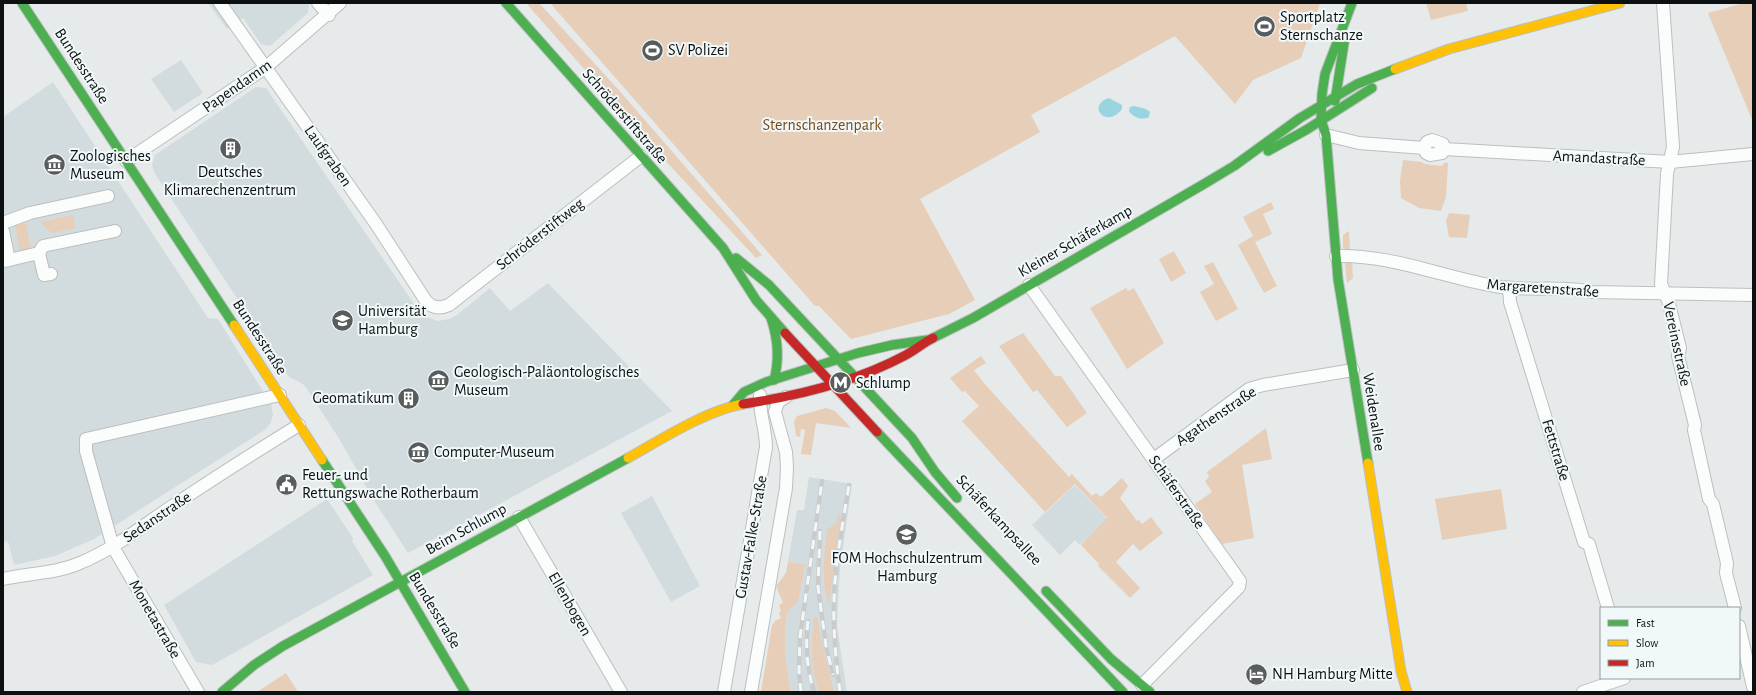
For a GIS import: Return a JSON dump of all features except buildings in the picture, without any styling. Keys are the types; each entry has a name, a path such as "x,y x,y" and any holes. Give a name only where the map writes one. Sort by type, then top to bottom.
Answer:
{"main road":[{"name":"Bundesstraße","path":"22,3 280,395 400,582 465,692"},
{"name":"Schröderstiftstraße","path":"506,3 723,248 756,300 815,366"},
{"path":"1304,115 1314,99 1325,74 1352,3"},
{"path":"1414,64 1449,49 1620,3"},
{"name":"Weidenallee","path":"1326,134 1336,95 1344,52 1347,18"},
{"name":"Kleiner Schäferkamp","path":"856,376 904,356 929,340 973,318 1234,166 1304,115 1336,95 1370,78 1414,64"},
{"name":"Kleiner Schäferkamp","path":"1234,166 1275,148 1414,64"},
{"name":"Weidenallee","path":"1325,74 1321,104 1322,120 1326,134 1336,256 1401,671 1407,692"},
{"name":"Schröderstiftstraße","path":"723,248 769,285 839,359"},
{"path":"770,315 776,332 779,350 778,365 770,381"},
{"name":"Kleiner Schäferkamp","path":"839,359 896,344 929,340"},
{"name":"Beim Schlump","path":"732,406 745,392 770,381 839,359"},
{"name":"Schäferkampsallee","path":"839,359 912,438 944,484 966,507"},
{"name":"Schäferkampsallee","path":"815,366 1124,692"},
{"name":"Beim Schlump","path":"222,692 254,665 283,646 680,429 732,406 786,397 856,376"},
{"name":"Schäferkampsallee","path":"1041,586 1100,648 1146,689"}],"street":[{"name":"Laufgraben","path":"220,3 376,224 426,301 437,308"},
{"path":"318,3 329,15"},
{"name":"Papendamm","path":"126,161 266,68 329,15 340,3"},
{"name":"Vereinsstraße","path":"1663,3 1673,145 1667,174 1661,281 1680,348 1678,356 1695,425 1694,430 1710,499 1713,504 1727,563 1726,573 1735,607"},
{"name":"Amandastraße","path":"1326,134 1359,143 1424,148 1427,142 1432,140 1441,143 1444,149 1670,162 1753,154"},
{"name":"Schröderstiftweg","path":"437,308 448,305 641,156"},
{"path":"3,223 30,213 108,196"},
{"path":"51,274 44,275 39,253 43,246 115,230"},
{"path":"3,232 6,260 39,253"},
{"name":"Margaretenstraße","path":"1336,256 1365,256 1494,286 1509,288 1579,289 1592,292 1753,294"},
{"name":"Schäferstraße","path":"1029,286 1240,581 1239,587 1152,673 1146,689"},
{"name":"Fettstraße","path":"1509,288 1510,302 1584,542 1589,544 1608,607"},
{"name":"Agathenstraße","path":"1154,459 1249,390 1263,385 1353,370"},
{"name":"Gustav-Falke-Straße","path":"724,692 766,447 760,393 770,381"},
{"name":"Monetastraße","path":"198,692 113,546 86,451 86,439 280,395"},
{"name":"Gustav-Falke-Straße","path":"751,692 786,488 786,452 775,412 778,402 786,397"},
{"name":"Sedanstraße","path":"3,579 18,575 58,570 89,559 113,546 225,471 299,425"},
{"name":"Ellenbogen","path":"519,516 621,692"},
{"path":"1740,629 1745,644 1753,687"},
{"path":"1583,692 1621,679"}],"shaded area":[{"path":"208,3 309,4 308,13 270,46 261,44 243,18 227,29"},
{"path":"181,60 203,93 174,112 151,79"},
{"path":"53,82 208,318 218,319 271,404 273,415 270,424 263,431 94,539 55,556 14,565 8,541 3,542 3,117"},
{"name":"Universität Hamburg","path":"256,87 266,88 421,314 438,321 449,319 457,315 490,288 510,311 548,283 672,411 408,553 373,499 340,440 305,386 289,377 155,174 152,165 155,155"},
{"path":"809,477 852,484 840,568 837,626 847,692 791,692 784,660 784,640 787,613 798,602 804,566 804,564 788,562 797,510 804,510"},
{"path":"1075,485 1107,519 1080,545 1075,540 1060,555 1032,525"},
{"path":"652,496 700,586 671,602 621,513"},
{"path":"327,499 353,538 352,541 373,575 212,665 196,662 164,605"}],"green space":[{"path":"526,3 539,3 617,88 762,255 756,258 660,155"},
{"name":"Sternschanzenpark","path":"550,3 1320,3 1301,58 1253,80 1235,104 1175,36 1031,115 1040,132 920,199 975,300 949,314 851,339 819,306 815,306"},
{"path":"1426,3 1466,3 1468,11 1431,20"},
{"path":"1744,3 1753,3 1753,122 1708,13"},
{"path":"1403,160 1442,166 1444,163 1448,163 1446,197 1441,211 1419,208 1401,198 1400,181"},
{"path":"1271,202 1274,209 1263,214 1272,234 1255,242 1277,286 1264,293 1238,245 1253,236 1243,217"},
{"path":"1449,213 1470,215 1467,238 1449,237 1446,221"},
{"path":"73,215 76,228 52,233 40,222"},
{"path":"26,223 31,250 20,252 15,225"},
{"path":"1349,231 1350,251 1343,248 1343,235"},
{"path":"1174,251 1186,273 1171,282 1159,259"},
{"path":"1352,261 1353,278 1347,283 1345,263"},
{"path":"1213,262 1238,309 1216,321 1200,292 1214,284 1204,266"},
{"path":"1126,288 1128,291 1134,288 1164,343 1127,369 1090,308"},
{"path":"1023,333 1055,376 1061,376 1087,413 1067,427 1037,390 1033,392 999,346"},
{"path":"981,356 986,363 974,370 983,382 1069,477 1072,474 1092,496 1096,493 1101,497 1122,478 1128,486 1120,498 1137,521 1139,520 1142,524 1151,517 1163,533 1140,551 1133,544 1116,562 1140,588 1130,598 1098,566 1099,564 1081,545 1107,518 1075,484 1045,512 962,421 979,406 965,391 962,392 950,378"},
{"path":"826,408 835,411 851,428 816,423 811,455 801,454 805,430 801,429 800,437 796,436 794,422 797,416"},
{"path":"1266,428 1272,459 1242,465 1254,538 1222,544 1195,504 1212,492 1205,481 1209,477 1207,472"},
{"path":"1501,489 1507,529 1442,540 1435,499"},
{"path":"838,515 841,516 829,604 826,595 824,577 824,557 827,529 836,524"},
{"path":"788,562 804,564 805,566 798,602 787,613 785,652 791,692 761,692 772,625 775,621 781,618 779,613 781,611 779,605 783,603 776,586 786,573"},
{"path":"814,617 817,617 834,692 819,692 816,683 812,655"},
{"path":"286,673 298,692 257,692"}],"water":[{"path":"1109,98 1122,105 1122,109 1116,115 1105,117 1101,114 1099,106 1102,101"},
{"path":"1134,106 1146,109 1150,112 1149,117 1143,119 1133,115 1129,111 1130,107"}],"railway":[{"path":"801,692 799,672 800,637 822,481"},
{"path":"840,692 835,646 834,600 838,557 849,485"},
{"path":"820,531 818,587 826,646 833,675"},
{"path":"808,621 807,657 814,692"}],"traffic: fast":[{"path":"22,3 234,325"},
{"path":"506,3 723,248 756,300 785,333"},
{"path":"1352,3 1325,74 1322,94 1321,120 1326,135 1338,279 1368,463"},
{"path":"1335,101 1345,37"},
{"path":"933,338 973,318 1204,184 1234,166 1300,118 1357,84 1395,69"},
{"path":"1268,151 1306,130 1372,88"},
{"path":"736,258 769,285 912,438 935,472 957,498"},
{"path":"771,318 775,333 778,356 774,380"},
{"path":"732,406 744,392 766,382 858,353 892,345 927,340"},
{"path":"877,432 1123,692"},
{"path":"222,692 254,665 283,646 628,458"},
{"path":"322,460 385,556 465,692"},
{"path":"1046,591 1111,659 1150,692"}],"traffic: slow":[{"path":"1395,69 1449,49 1620,3"},
{"path":"234,325 322,460"},
{"path":"628,458 699,419 714,412 743,404"},
{"path":"1368,463 1401,671 1407,692"}],"traffic: jam":[{"path":"785,333 877,432"},
{"path":"743,404 784,397 846,381 908,354 933,338"}],"place":[{"name":"Sportplatz Sternschanze","path":"1264,26"},
{"name":"SV Polizei","path":"653,50"},
{"name":"Deutsches Klimarechenzentrum","path":"230,149"},
{"name":"Zoologisches Museum","path":"54,165"},
{"name":"Universität Hamburg","path":"343,320"},
{"name":"Geologisch-Paläontologisches Museum","path":"438,381"},
{"name":"Schlump","path":"841,383"},
{"name":"Geomatikum","path":"409,398"},
{"name":"Computer-Museum","path":"419,452"},
{"name":"Feuer- und Rettungswache Rotherbaum","path":"287,484"},
{"name":"FOM Hochschulzentrum Hamburg","path":"907,534"},
{"name":"NH Hamburg Mitte","path":"1257,674"}]}
